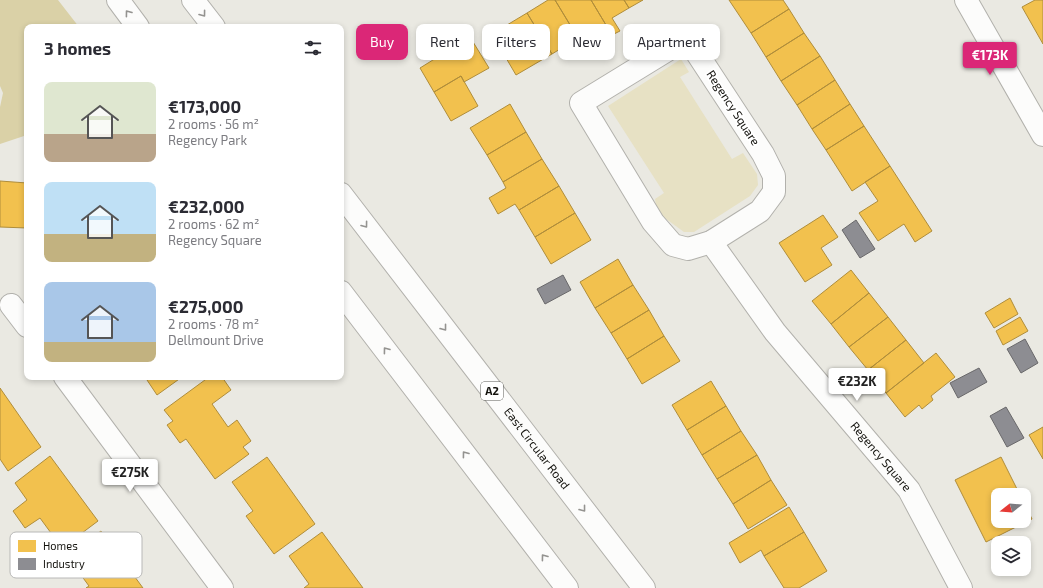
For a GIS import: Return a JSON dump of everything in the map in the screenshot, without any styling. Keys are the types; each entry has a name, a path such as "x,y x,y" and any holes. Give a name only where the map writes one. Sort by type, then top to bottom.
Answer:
{"main road":[{"path":"118,0 136,24"},
{"path":"193,0 212,24"},
{"path":"966,0 1043,135"},
{"name":"Regency Square","path":"687,38 763,154 774,176 774,192 760,211 711,242 688,249 673,245 653,222 581,103 687,38"},
{"name":"East Circular Road","path":"344,198 644,588"},
{"name":"Regency Square","path":"711,242 775,332 909,490 961,588"},
{"path":"344,296 567,588"},
{"path":"11,305 24,322"},
{"path":"67,380 222,588"}],"shaded area":[{"path":"0,0 58,0 77,24 24,24 24,136 0,144 0,107 3,93 0,86"},
{"path":"682,60 689,72 680,77 732,159 743,153 757,174 758,185 750,196 694,232 684,232 662,216 656,206 655,199 664,193 608,106"}],"building: Homes":[{"path":"548,0 555,0 570,24 558,24 558,50 552,54 550,51 550,24 534,24 527,13"},
{"path":"555,0 591,0 605,24 570,24"},
{"path":"591,0 624,0 629,8 612,18 620,31 615,34 615,24 605,24"},
{"path":"624,0 643,0 629,8"},
{"path":"729,0 783,0 789,9 751,33"},
{"path":"1035,0 1043,0 1043,44 1022,7"},
{"path":"789,9 804,33 766,57 751,33"},
{"path":"527,13 534,24 509,24"},
{"path":"804,33 820,56 781,81 766,57"},
{"path":"474,44 482,57 482,60 484,60 489,68 464,82 461,76 434,92 420,68 433,60 474,60"},
{"path":"820,56 835,80 797,105 781,81"},
{"path":"507,60 542,60 516,75"},
{"path":"461,76 478,106 451,121 434,92"},
{"path":"835,80 850,104 812,129 797,105"},
{"path":"510,104 526,132 487,155 470,128"},
{"path":"850,104 864,126 826,150 812,129"},
{"path":"864,126 890,166 852,191 826,150"},
{"path":"526,132 542,159 503,182 487,155"},
{"path":"542,159 559,186 519,210 515,204 498,214 489,198 506,188 503,182"},
{"path":"890,166 932,231 915,242 904,224 878,241 859,213 878,201 865,182"},
{"path":"0,181 24,183 24,228 0,227"},
{"path":"559,186 575,213 535,237 519,210"},
{"path":"575,213 591,240 551,264 535,237"},
{"path":"823,215 838,237 821,248 832,265 805,282 779,243"},
{"path":"618,259 633,285 595,308 580,282"},
{"path":"851,270 869,293 831,324 812,301"},
{"path":"633,285 649,310 611,333 595,308"},
{"path":"869,293 888,317 849,347 831,324"},
{"path":"1010,298 1018,314 994,328 985,313"},
{"path":"649,310 664,336 627,359 611,333"},
{"path":"888,317 906,340 868,370 849,347"},
{"path":"1020,317 1028,331 1003,345 996,331"},
{"path":"664,336 680,361 642,384 627,359"},
{"path":"906,340 924,363 886,393 868,370"},
{"path":"936,353 955,377 931,396 933,400 922,409 919,405 905,417 886,393"},
{"path":"147,380 178,380 157,395"},
{"path":"205,380 224,380 231,390 212,404 228,427 237,420 251,441 243,447 249,454 215,479 186,439 180,443 167,425 173,421 164,410"},
{"path":"711,381 726,406 687,430 672,405"},
{"path":"0,388 41,447 8,471 0,459"},
{"path":"726,406 741,431 702,455 687,430"},
{"path":"1043,427 1043,459 1029,435"},
{"path":"741,431 757,455 717,479 702,455"},
{"path":"757,455 771,480 733,504 717,479"},
{"path":"50,456 98,521 83,532 50,532 40,518 25,528 13,511 27,500 15,483"},
{"path":"267,457 315,524 274,554 246,516 253,511 232,482"},
{"path":"1001,457 1016,488 991,488 991,528 1014,528 998,536 991,536 991,540 986,542 955,480"},
{"path":"771,480 787,505 748,529 733,504"},
{"path":"789,507 804,532 764,556 761,550 740,563 729,543"},
{"path":"322,532 363,588 304,588 309,584 289,556"},
{"path":"804,532 827,571 799,588 784,588 764,556"},
{"path":"83,578 136,578 143,588 86,588 89,586"}],"building: Industry":[{"path":"856,220 875,249 860,258 842,230"},
{"path":"563,275 571,290 545,304 537,289"},
{"path":"1025,339 1038,363 1021,373 1007,349"},
{"path":"979,368 987,382 958,398 950,383"},
{"path":"1006,407 1024,438 1007,447 990,416"}]}
